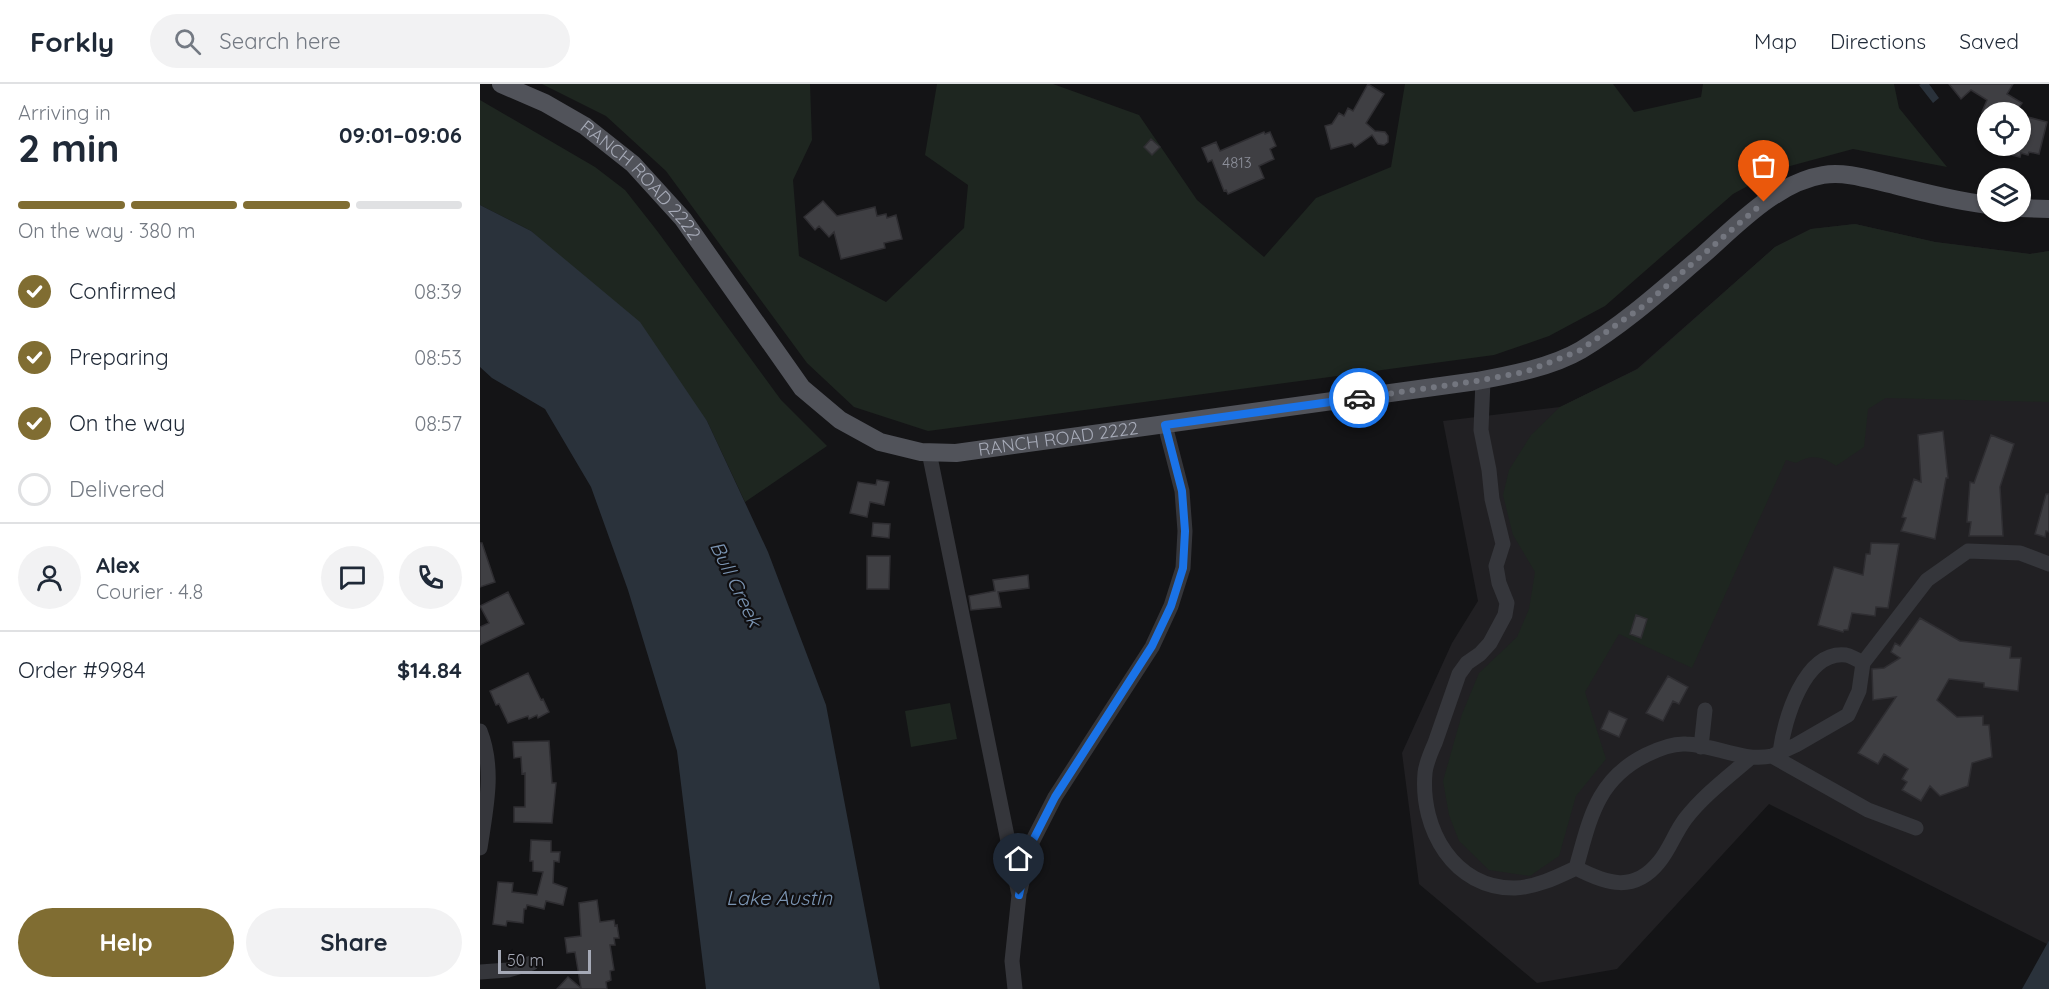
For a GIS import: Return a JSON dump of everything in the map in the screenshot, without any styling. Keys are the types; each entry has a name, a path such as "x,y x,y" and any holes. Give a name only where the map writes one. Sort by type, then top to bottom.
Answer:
{"main road":[{"name":"RANCH ROAD 2222","path":"501,84 545,103 585,126 633,164 683,219 802,388 840,420 880,442 928,452 956,453 1165,425 1525,372 1579,351 1642,307 1764,202 1794,184 1823,175 1852,175 1977,204"},
{"path":"2031,208 2049,209"}],"street":[{"path":"1483,380 1481,430 1492,500 1503,544 1496,566 1499,583 1507,603 1505,615 1490,643 1467,663 1459,674 1425,772 1431,825 1454,864 1476,880 1496,886 1517,888 1552,879 1576,868 1607,882 1638,880 1660,861 1679,828 1700,802 1750,758"},
{"path":"1015,989 1011,960 1019,895 1030,846 1055,797 1152,646 1171,606 1183,568 1185,531 1182,491 1165,425"},
{"path":"928,452 1019,895"},
{"path":"1576,868 1593,809 1604,790 1622,770 1662,747 1685,744 1756,759 1776,754 1848,715 1859,691 1863,663 1927,580 1968,551 2020,553 2049,564"},
{"path":"1776,754 1792,705 1809,673 1818,663 1829,657 1846,655 1863,663"},
{"path":"1701,747 1705,710"},
{"path":"480,730 489,766 488,796 480,848"},
{"path":"1776,754 1868,810 1916,828"},
{"path":"480,972 508,970 532,963"}],"shaded area":[{"path":"542,84 810,84 812,140 793,180 799,256 886,302 964,228 968,185 925,155 937,84 1053,84 1139,115 1197,200 1264,257 1316,198 1391,167 1405,84 1613,84 1634,112 1701,97 1703,84 1894,84 1899,108 1947,167 1853,149 1779,169 1733,194 1605,306 1549,336 1494,355 928,431 854,407 807,363 666,171 606,116"},
{"path":"480,100 595,167 625,190 781,400 827,446 745,502 707,421 531,231 480,205"},
{"path":"1855,224 1935,242 2030,254 2049,251 2049,940 2047,944 1769,804 1617,969 1537,983 1419,884 1402,753 1452,643 1478,601 1443,421 1560,407 1637,369 1775,247 1811,229"},
{"path":"1855,224 1935,242 2030,254 2049,251 2049,402 1886,398 1868,409 1864,447 1836,466 1816,457 1796,463 1786,460 1692,668 1619,634 1585,692 1606,759 1576,796 1559,856 1530,876 1489,870 1459,841 1449,815 1443,781 1462,714 1479,673 1517,637 1529,609 1535,572 1513,535 1503,495 1509,470 1531,435 1560,407 1638,369 1775,247 1811,229"},
{"path":"950,703 957,739 911,747 905,711"}],"water":[{"path":"1929,84 1939,98 1933,103 1919,85"},
{"name":"Lake Austin","path":"480,205 531,231 640,322 707,421 768,552 826,705 880,989 706,989 677,751 628,590 591,487 545,409 492,378 480,367"},
{"path":"2049,940 2049,989 2022,989 2047,944"}],"building":[{"path":"1368,84 1384,94 1366,123 1375,131 1385,132 1388,142 1384,145 1378,144 1372,135 1355,147 1352,143 1331,149 1325,126 1332,124 1339,113 1344,116 1348,108 1353,111"},
{"path":"1949,84 2013,84 2007,94 2020,102 1986,102 1987,100 1971,90 1961,99"},
{"path":"2031,118 2047,122 2039,154 2031,152"},
{"path":"1264,132 1265,134 1270,132 1276,146 1270,149 1274,159 1259,166 1264,178 1228,194 1226,190 1224,191 1212,160 1208,162 1202,148 1216,142 1220,151"},
{"path":"1151,139 1160,147 1152,155 1144,147"},
{"path":"823,201 837,216 875,207 877,216 886,214 887,218 896,215 902,239 884,243 885,248 841,259 834,232 829,237 819,226 815,230 804,217"},
{"path":"1943,431 1948,478 1946,478 1935,539 1901,531 1906,518 1902,517 1914,479 1921,482 1918,435"},
{"path":"1991,435 2014,444 2000,487 2003,536 1969,536 1971,522 1967,522 1970,482 1974,483"},
{"path":"877,480 889,482 884,505 870,502 867,517 850,513 858,482 876,485"},
{"path":"2046,494 2049,494 2049,532 2046,531 2045,537 2035,534"},
{"path":"873,523 890,524 889,538 872,536"},
{"path":"480,543 482,543 495,582 480,587"},
{"path":"1871,543 1899,544 1888,608 1876,607 1875,616 1852,613 1848,630 1843,632 1818,625 1834,567 1863,575 1866,554 1870,554"},
{"path":"867,556 890,556 889,589 867,589"},
{"path":"1028,575 1029,588 998,592 1001,607 971,610 969,596 995,591 993,580"},
{"path":"508,592 524,624 480,645 480,627 489,623 480,606"},
{"path":"1636,615 1647,619 1641,638 1630,634"},
{"path":"1920,618 1960,641 2011,647 2010,658 2021,658 2018,691 1984,687 1984,683 1949,679 1937,700 1957,717 1983,716 1983,725 1989,725 1992,757 1972,763 1968,786 1940,796 1930,786 1921,801 1902,790 1907,782 1902,779 1908,769 1884,754 1878,764 1858,753 1896,697 1873,700 1872,669 1884,668 1900,658 1891,652 1895,643 1900,646"},
{"path":"528,673 549,712 538,718 537,715 529,719 528,716 508,723 490,691"},
{"path":"1668,676 1688,687 1679,704 1673,701 1663,721 1646,713"},
{"path":"1609,711 1627,719 1619,737 1601,729"},
{"path":"549,741 552,783 556,783 552,823 514,822 514,807 525,807 525,773 522,774 521,757 514,758 513,742"},
{"path":"531,840 551,841 551,852 560,852 559,862 554,861 553,883 567,888 563,905 546,901 544,909 527,905 524,909 523,923 507,921 506,926 493,924 498,882 513,883 512,892 537,895 543,872 533,871 533,861 530,861"},
{"path":"597,900 600,922 614,920 619,938 614,938 615,945 610,945 614,970 610,971 611,980 606,982 607,989 557,989 568,977 581,988 575,952 567,953 565,938 581,936 579,903"}],"way so far":[{"path":"1359,398 1525,372 1579,351 1642,307 1764,202"}],"route":[{"path":"1019,895 1030,846 1055,797 1152,646 1171,606 1183,568 1185,531 1182,491 1165,425 1359,398"}],"water label":[{"name":"Bull Creek","path":"736,584"}]}
